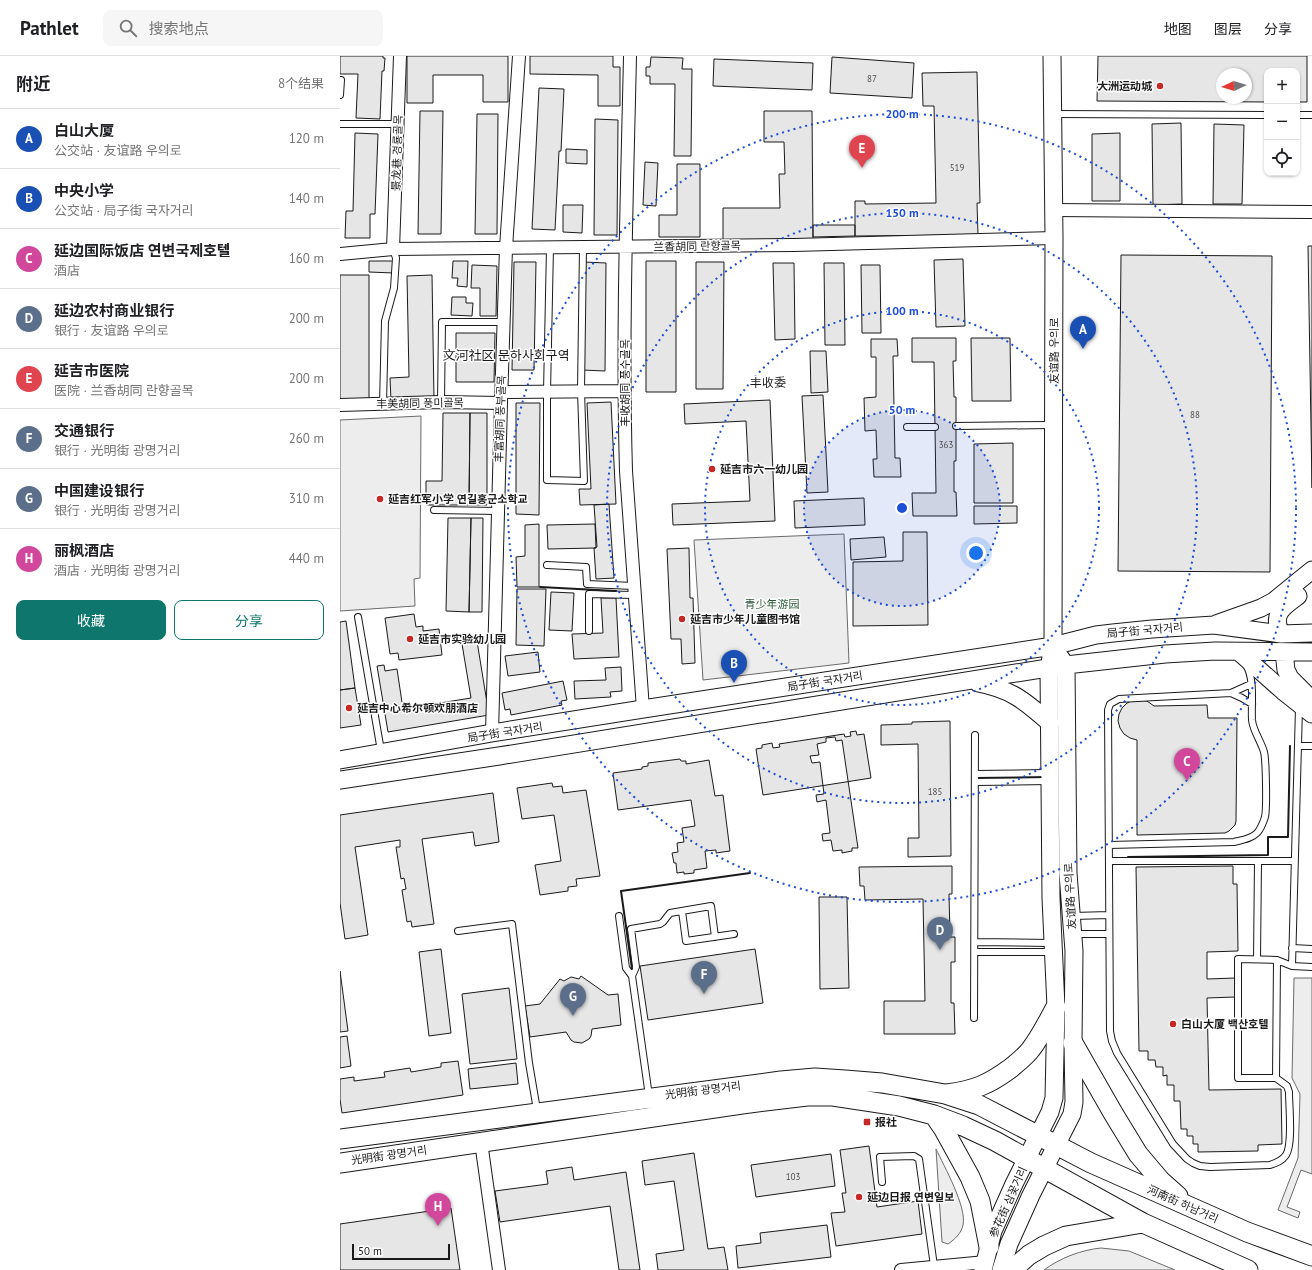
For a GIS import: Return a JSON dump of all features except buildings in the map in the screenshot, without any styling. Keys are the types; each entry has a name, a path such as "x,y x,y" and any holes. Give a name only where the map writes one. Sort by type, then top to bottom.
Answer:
{"main road":[{"name":"友谊路 우의로","path":"1039,1136 1050,1112 1054,1098 1056,1007 1051,898 1049,669 1053,646 1054,238 1052,56"},
{"path":"1214,625 1261,608 1274,601 1312,570"},
{"path":"1281,634 1277,627 1278,615 1282,609 1312,585"},
{"name":"局子街 국자거리","path":"340,760 644,709 1053,646 1113,632 1214,625 1281,634 1312,633"},
{"path":"1053,646 1066,666"},
{"name":"局子街 국자거리","path":"340,780 507,755 1066,666 1165,654 1215,651 1312,652"},
{"path":"1238,652 1308,706"},
{"path":"1284,652 1286,670 1308,706"},
{"name":"友谊路 우의로","path":"1056,1145 1072,1114 1074,1102 1074,950 1068,872 1066,666"},
{"path":"966,681 995,686 1006,690 1029,704 1050,723"},
{"path":"945,1094 969,1091 980,1087 994,1080 1019,1062 1030,1050 1056,1007"},
{"path":"1073,1043 1138,1154 1160,1180 1193,1208"},
{"name":"光明街 광명거리","path":"340,1139 649,1097 815,1078 882,1084 945,1094 979,1105 1056,1145"},
{"name":"光明街 광명거리","path":"340,1163 742,1104 806,1096 833,1096 899,1106 934,1115 963,1126 995,1141 1044,1169"},
{"path":"934,1115 943,1128 972,1181 980,1201 986,1260"},
{"name":"参花街 삼꽃거리","path":"986,1260 992,1230 1039,1136"},
{"name":"参花街 삼꽃거리","path":"1001,1270 1009,1244 1056,1145"},
{"name":"河南街 하남거리","path":"1056,1145 1091,1163 1247,1232 1312,1256"},
{"path":"1044,1169 1143,1223 1248,1270"},
{"path":"1012,1270 1029,1255 1066,1236 1143,1223"}],"street":[{"name":"景龙巷 경룡골목","path":"393,249 400,56"},
{"name":"丰富胡同 풍부골목","path":"492,734 506,248 518,56"},
{"name":"丰收胡同 풍수골목","path":"630,56 625,247 626,471 644,709"},
{"path":"1053,210 1312,212"},
{"name":"兰香胡同 란향골목","path":"340,254 393,249 794,245 1054,238"},
{"name":"丰美胡同 풍미골목","path":"340,405 441,402 501,398 547,392 625,391"},
{"path":"481,1142 498,1270"},
{"path":"901,1270 986,1260"}],"lane":[{"path":"340,95 341,80"},
{"path":"1052,114 1264,115"},
{"path":"1300,115 1312,115"},
{"path":"340,124 398,124"},
{"path":"550,248 547,480 584,480 581,391 583,247"},
{"path":"383,404 385,321 394,288 396,258 393,249"},
{"path":"441,402 442,322 504,322"},
{"path":"956,426 1054,425"},
{"path":"907,427 935,427"},
{"path":"434,510 498,511"},
{"path":"547,565 586,567 587,584 635,590"},
{"path":"589,631 589,594 635,590"},
{"path":"358,617 381,753"},
{"path":"1109,845 1234,842 1253,836 1262,826 1265,815 1264,754 1262,744 1252,722 1249,670 1238,652"},
{"path":"1251,684 1231,693 1119,699 1110,704 1108,710 1110,1031 1117,1053 1173,1144 1187,1159 1193,1163 1200,1166 1210,1167 1270,1165 1278,1163 1284,1159 1290,1143 1289,1092 1287,1086 1276,1078 1238,1078 1238,959 1277,960 1292,966 1312,967"},
{"path":"1231,693 1252,704"},
{"path":"1292,966 1298,746 1308,706"},
{"path":"974,1018 975,735"},
{"path":"1298,746 1312,746"},
{"path":"975,774 1050,777"},
{"path":"975,782 1050,777"},
{"path":"1257,960 1258,861"},
{"path":"1109,862 1295,861"},
{"path":"632,976 636,967 631,929 660,924 670,913 710,906 715,937"},
{"path":"682,911 686,941 734,934"},
{"path":"1071,916 1109,915"},
{"path":"619,916 626,968 632,976 649,1097"},
{"path":"458,931 512,924 529,1063 537,1112"},
{"path":"1072,934 1110,934"},
{"path":"974,942 1054,948"},
{"path":"974,952 1054,948"},
{"path":"1292,948 1312,949"},
{"path":"1276,1078 1277,960"},
{"path":"882,1182 880,1157 914,1156 919,1159 934,1266"}],"green space":[{"name":"延吉红军小学 연길홍군소학교","path":"421,416 420,578 414,579 415,606 340,611 340,420"},
{"name":"青少年游园","path":"844,534 849,663 703,680 694,540"},
{"path":"1294,978 1312,978 1312,1174 1301,1170 1287,1207 1300,1212 1298,1218 1278,1210 1298,1158 1300,1094 1292,1078"},
{"path":"936,1149 962,1208 963,1225 961,1231 948,1244 942,1242"},
{"path":"1101,1248 1129,1251 1175,1270 1044,1270 1071,1255"}],"wall":[{"path":"540,587 616,591"},
{"path":"1128,857 1268,855 1268,837 1288,837 1290,746"},
{"path":"632,969 621,891 750,873"}],"place":[{"name":"大洲运动城","path":"1160,86"},
{"name":"延吉市医院","path":"862,168"},
{"name":"白山大厦","path":"1083,349"},
{"name":"延吉市六一幼儿园","path":"712,469"},
{"name":"延吉红军小学 연길홍군소학교","path":"380,499"},
{"name":"延吉市少年儿童图书馆","path":"682,619"},
{"name":"延吉市实验幼儿园","path":"410,639"},
{"name":"中央小学","path":"734,683"},
{"name":"延吉中心希尔顿欢朋酒店","path":"349,708"},
{"name":"延边国际饭店 연변국제호텔","path":"1187,781"},
{"name":"延边农村商业银行","path":"940,950"},
{"name":"交通银行","path":"704,994"},
{"name":"中国建设银行","path":"573,1016"},
{"name":"白山大厦 백산호텔","path":"1173,1024"},
{"name":"报社","path":"867,1122"},
{"name":"延边日报 연변일보","path":"859,1197"},
{"name":"丽枫酒店","path":"438,1226"}],"district":[{"name":"文河社区 문하사회구역","path":"506,355"},
{"name":"丰收委","path":"768,382"}]}
